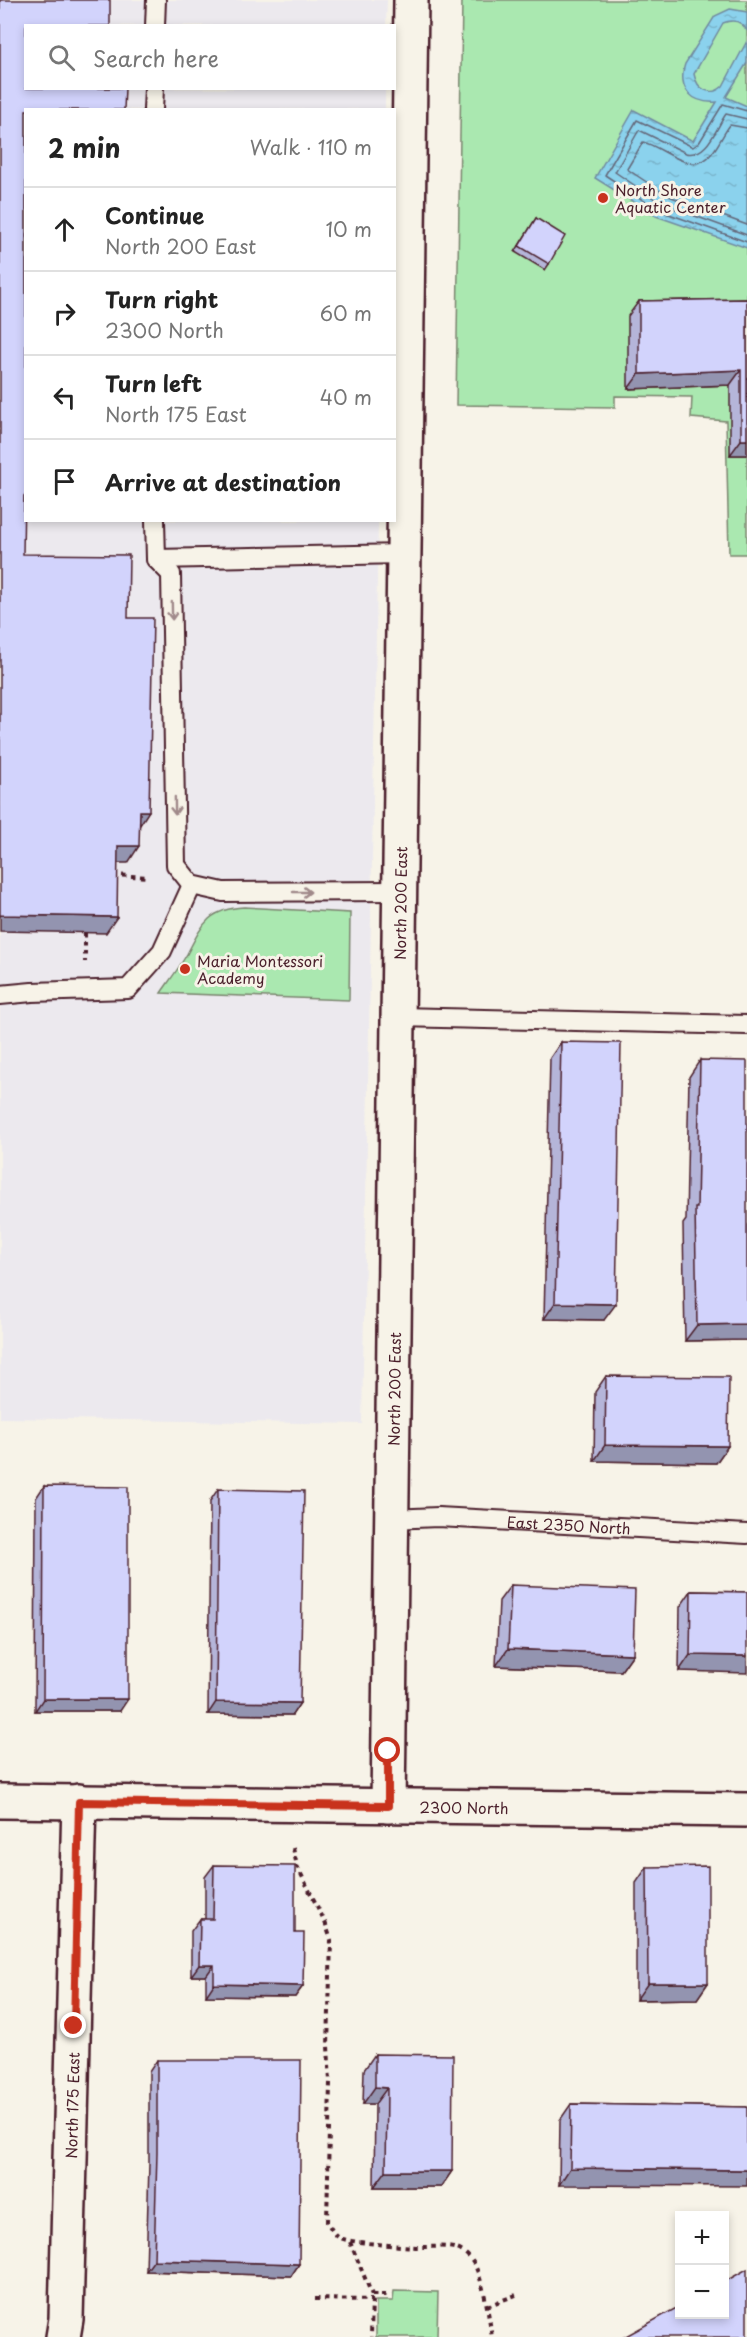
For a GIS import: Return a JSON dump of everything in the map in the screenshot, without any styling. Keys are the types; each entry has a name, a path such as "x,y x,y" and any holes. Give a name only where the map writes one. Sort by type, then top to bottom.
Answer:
{"street":[{"name":"North 200 East","path":"388,1806 411,0"},
{"name":"2300 North","path":"0,1801 747,1810"},
{"name":"North 175 East","path":"63,2337 66,2319 79,1802"}],"lane":[{"path":"155,24 156,0"},
{"path":"153,108 154,90"},
{"path":"155,522 156,559 171,574 176,865 192,885 223,892 399,891"},
{"path":"156,559 403,554"},
{"path":"0,995 128,989 162,951 192,885"},
{"path":"398,1017 747,1024"},
{"name":"East 2350 North","path":"391,1519 438,1517 747,1534"}],"path":[{"path":"106,875 148,877"},
{"path":"85,933 85,962"},
{"path":"293,1848 297,1866 326,1922 331,1940 327,2222 336,2236 350,2242 417,2247 443,2245 462,2250 473,2262 487,2306 492,2337"},
{"path":"350,2242 372,2297 371,2337"},
{"path":"315,2300 389,2295"},
{"path":"487,2306 516,2295"}],"shaded area":[{"name":"Maria Montessori Academy","path":"0,0 387,0 386,24 24,24 24,90 385,90 385,108 24,108 24,522 378,522 362,1424 0,1418"}],"green space":[{"name":"North Shore Aquatic Center","path":"462,0 747,0 747,554 729,554 726,421 691,418 692,397 615,396 615,407 456,405"},
{"path":"244,907 350,913 349,1000 161,993 208,920 222,911"},
{"path":"394,2291 438,2292 437,2337 376,2337 376,2301 393,2301"}],"water":[{"path":"730,9 747,12 747,31 737,22 723,23 694,74 698,84 705,90 714,91 723,86 747,41 747,63 726,97 747,106 747,248 656,216 595,178 634,110 693,141 717,102 700,100 689,93 683,81 685,64 715,16"}],"building":[{"path":"0,0 110,0 110,24 24,24 24,90 125,90 124,108 24,108 23,554 129,555 128,618 153,618 149,811 140,811 139,846 118,846 117,917 0,915"},
{"path":"536,218 565,236 549,264 519,246"},
{"path":"747,299 747,440 741,440 741,370 639,374 639,301"},
{"path":"561,1042 621,1043 616,1304 555,1303"},
{"path":"700,1060 747,1061 747,1324 697,1325 695,1208 697,1208"},
{"path":"606,1376 729,1377 728,1446 605,1445"},
{"path":"44,1486 128,1487 128,1699 43,1699"},
{"path":"218,1489 304,1491 300,1703 216,1702"},
{"path":"511,1585 635,1590 633,1654 508,1649"},
{"path":"691,1591 747,1592 747,1656 690,1655"},
{"path":"214,1865 295,1866 295,1933 304,1933 303,1986 214,1984 214,1965 199,1965 200,1919 213,1919"},
{"path":"708,1866 708,1983 648,1983 647,1867"},
{"path":"375,2054 453,2055 452,2171 386,2171 387,2088 375,2087"},
{"path":"157,2060 301,2060 299,2264 154,2260"},
{"path":"571,2104 747,2107 747,2170 570,2168"},
{"path":"747,2269 747,2337 624,2337 675,2309 675,2319 729,2319 729,2279"}],"place":[{"name":"North Shore Aquatic Center","path":"603,198"},
{"name":"Maria Montessori Academy","path":"185,969"}],"route":[{"path":"74,2026 79,1802 388,1806 388,1751"}]}
